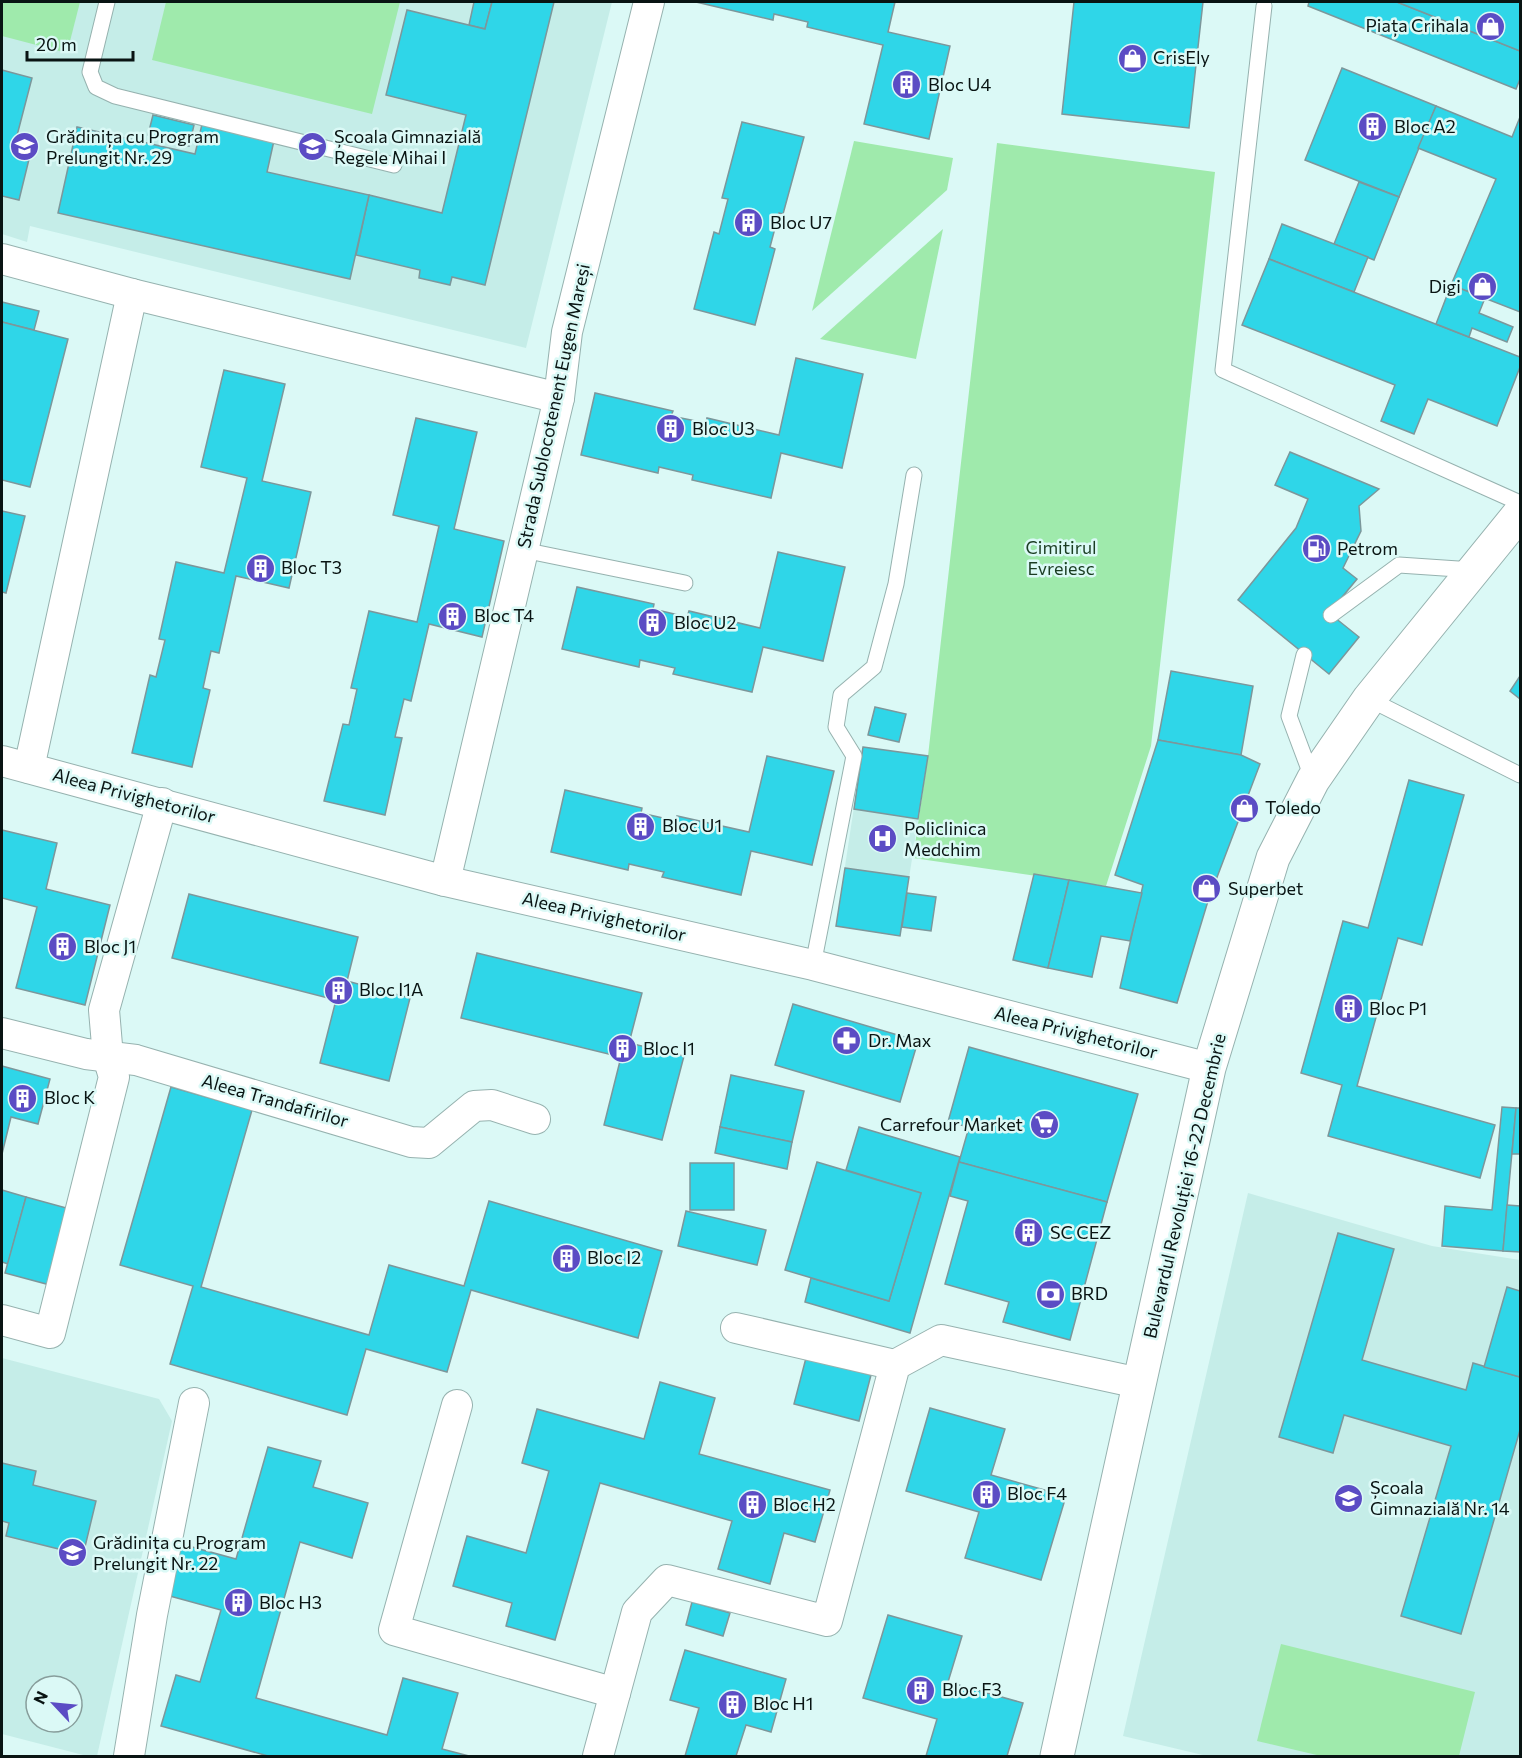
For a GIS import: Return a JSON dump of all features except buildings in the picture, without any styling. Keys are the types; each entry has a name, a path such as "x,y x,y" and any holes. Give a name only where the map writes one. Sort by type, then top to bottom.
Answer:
{"street":[{"name":"Strada Sublocotenent Eugen Mareși","path":"445,881 559,398 567,332 650,2"},
{"path":"2,260 559,398"},
{"path":"15,765 132,294"},
{"name":"Bulevardul Revoluției 16-22 Decembrie","path":"1057,1756 1209,1068 1273,858 1313,780 1369,699 1521,513"},
{"name":"Aleea Privighetorilor","path":"15,765 445,881 813,965 1209,1068"},
{"path":"2,1320 50,1333 114,1077 108,1057 104,1010 162,803"},
{"name":"Aleea Trandafirilor","path":"2,1033 86,1054 136,1060 411,1142 429,1143 474,1106 492,1106 535,1119"},
{"path":"736,1328 895,1365 941,1340 1139,1383"},
{"path":"598,1756 637,1612 667,1580 826,1621 895,1365"},
{"path":"129,1756 152,1615 194,1403"},
{"path":"457,1405 394,1630 615,1692"}],"lane":[{"path":"107,2 90,72 96,87 115,96 394,165"},
{"path":"1264,6 1223,370 1521,503"},
{"path":"813,965 854,756 836,728 841,695 874,667 896,584 914,475"},
{"path":"523,550 685,583"},
{"path":"1331,615 1399,565 1473,570"},
{"path":"1304,655 1289,716 1313,780"},
{"path":"1369,699 1521,775"}],"shaded area":[{"name":"Școala Gimnazială Regele Mihai I","path":"2,2 612,2 526,348 30,226 27,242 2,234"},
{"name":"Policlinica Medchim","path":"863,747 928,756 900,936 836,926"},
{"name":"Școala Gimnazială Nr. 14","path":"1248,1193 1432,1246 1520,1260 1520,1756 1207,1756 1123,1736"},
{"name":"Grădinița cu Program Prelungit Nr. 22","path":"2,1358 159,1399 172,1421 97,1756 87,1756 2,1734"}],"green space":[{"path":"2,2 80,2 67,53 2,36"},
{"path":"166,2 400,2 372,114 152,60"},
{"path":"854,141 953,158 947,190 812,311"},
{"name":"Cimitirul Evreiesc","path":"997,143 1215,172 1151,746 1106,886 913,858 928,756"},
{"path":"943,229 916,359 820,339"},
{"path":"1281,1644 1475,1692 1459,1756 1321,1756 1257,1741"}],"place":[{"name":"Piața Crihala","path":"1490,26"},
{"name":"CrisEly","path":"1132,58"},
{"name":"Bloc U4","path":"907,85"},
{"name":"Bloc A2","path":"1373,127"},
{"name":"Grădinița cu Program Prelungit Nr. 29","path":"25,147"},
{"name":"Școala Gimnazială Regele Mihai I","path":"313,147"},
{"name":"Bloc U7","path":"749,223"},
{"name":"Digi","path":"1482,287"},
{"name":"Bloc U3","path":"671,429"},
{"name":"Petrom","path":"1316,549"},
{"name":"Bloc T3","path":"260,568"},
{"name":"Bloc T4","path":"453,616"},
{"name":"Bloc U2","path":"653,623"},
{"name":"Toledo","path":"1244,808"},
{"name":"Bloc U1","path":"641,826"},
{"name":"Policlinica Medchim","path":"883,839"},
{"name":"Superbet","path":"1207,889"},
{"name":"Bloc J1","path":"63,947"},
{"name":"Bloc I1A","path":"338,990"},
{"name":"Bloc P1","path":"1348,1009"},
{"name":"Dr. Max","path":"847,1041"},
{"name":"Bloc I1","path":"622,1049"},
{"name":"Bloc K","path":"23,1098"},
{"name":"Carrefour Market","path":"1044,1125"},
{"name":"SC CEZ","path":"1029,1233"},
{"name":"Bloc I2","path":"566,1258"},
{"name":"BRD","path":"1050,1294"},
{"name":"Bloc F4","path":"986,1494"},
{"name":"Școala Gimnazială Nr. 14","path":"1349,1498"},
{"name":"Bloc H2","path":"752,1505"},
{"name":"Grădinița cu Program Prelungit Nr. 22","path":"72,1553"},
{"name":"Bloc H3","path":"238,1603"},
{"name":"Bloc F3","path":"921,1690"},
{"name":"Bloc H1","path":"732,1704"}]}
